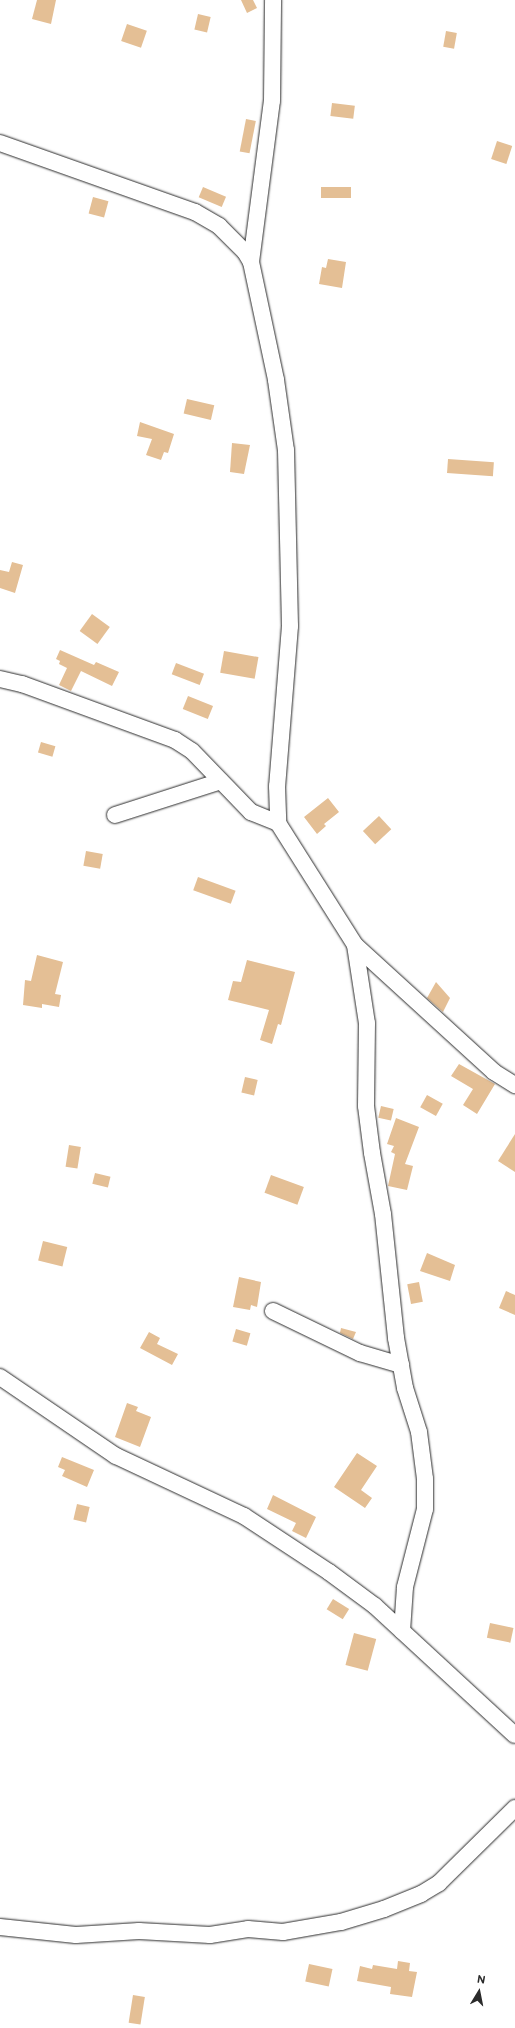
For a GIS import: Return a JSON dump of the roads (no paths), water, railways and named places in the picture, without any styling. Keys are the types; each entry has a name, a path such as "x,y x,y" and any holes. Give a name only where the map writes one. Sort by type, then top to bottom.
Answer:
{"street":[{"path":"251,262 272,100 273,0"},
{"path":"0,144 196,212 219,226 245,252 251,262 276,380 286,450 290,626 277,786 278,823 355,945 494,1072 515,1085"},
{"path":"0,679 22,684 175,740 192,751 251,812 278,823"},
{"path":"115,815 221,781"},
{"path":"355,945 367,1023 366,1106 383,1214 404,1388 419,1432 425,1479 425,1509 405,1588 402,1631"},
{"path":"272,1311 360,1353 401,1365"},
{"path":"0,1377 116,1456 244,1516 329,1572 402,1631 515,1735"},
{"path":"0,1927 76,1935 139,1931 210,1935 248,1929 283,1932 341,1922 384,1909 421,1894 439,1883 515,1808"}]}
